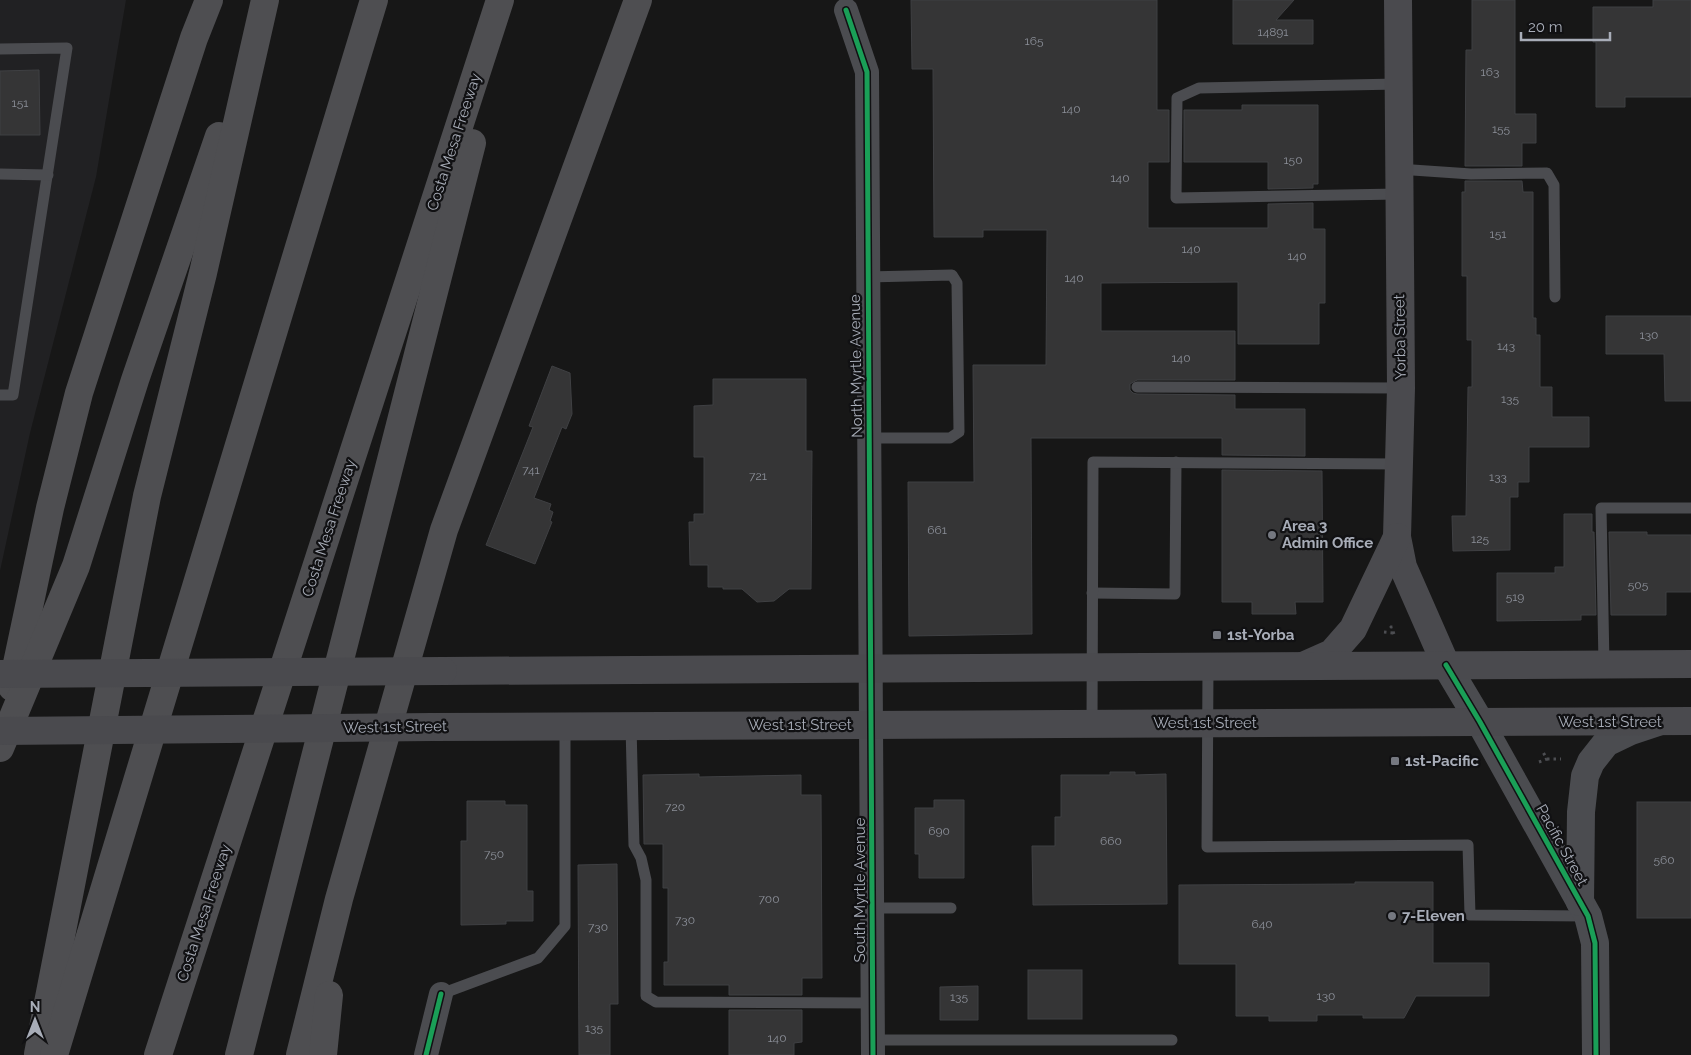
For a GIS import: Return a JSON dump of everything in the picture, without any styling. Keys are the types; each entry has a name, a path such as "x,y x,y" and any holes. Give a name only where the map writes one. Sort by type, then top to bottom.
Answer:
{"highway":[{"path":"0,743 50,508 79,393 194,38 209,0"},
{"path":"0,748 76,566 136,380 265,0"},
{"path":"38,1055 147,496 203,274 265,0"},
{"path":"54,1055 374,0"},
{"name":"Costa Mesa Freeway","path":"158,1055 500,0"},
{"path":"239,1055 509,0"},
{"path":"300,1055 339,899 444,530 638,0"},
{"path":"323,1055 339,899"}],"main road":[{"name":"Yorba Street","path":"1398,0 1400,464 1397,537 1403,567 1446,665"},
{"path":"1303,666 1332,653 1353,629 1397,537"},
{"path":"0,674 1691,664"},
{"name":"West 1st Street","path":"0,731 565,726 1691,721"}],"street":[{"name":"North Myrtle Avenue","path":"846,10 867,72 872,725"},
{"name":"Pacific Street","path":"1446,665 1480,722 1584,910 1595,943 1596,1055"},
{"path":"1584,910 1581,812 1585,776 1591,762 1606,742 1631,731 1662,721"},
{"name":"South Myrtle Avenue","path":"872,725 873,1047"},
{"path":"426,1055 441,994"}],"lane":[{"path":"0,48 67,48 13,395 0,395"},
{"path":"1398,84 1199,88 1177,98 1176,198 1398,182 1471,174 1547,173 1554,184 1555,297"},
{"path":"0,174 48,175"},
{"path":"868,277 952,275 956,283 957,303 959,432 950,438 870,438"},
{"path":"1137,387 1400,388"},
{"path":"1092,724 1093,462 1400,464"},
{"path":"1092,593 1175,594 1176,462"},
{"path":"1604,664 1601,508 1691,508"},
{"path":"1208,667 1207,847 1468,845 1470,915 1584,910"},
{"path":"441,994 538,958 565,926 565,726"},
{"path":"631,726 634,845 641,858 646,880 646,996 656,1002 873,1003"},
{"path":"872,908 951,908"},
{"path":"873,1047 1172,1040"}],"path":[{"path":"1395,636 1391,627 1396,627"},
{"path":"1539,762 1547,759 1543,752"}],"shaded area":[{"path":"0,0 126,0 96,177 30,433 0,571"}],"building":[{"path":"911,0 1157,0 1157,110 1169,110 1169,162 1148,162 1148,228 1268,228 1268,204 1313,203 1313,229 1325,229 1325,303 1319,303 1319,344 1238,344 1238,282 1101,283 1101,331 1235,331 1235,380 1137,380 1130,384 1130,390 1133,393 1235,395 1235,409 1305,409 1305,456 1222,455 1222,438 1031,438 1032,634 909,636 908,482 974,482 973,365 1046,365 1047,230 983,230 983,237 934,237 933,69 912,69"},
{"path":"1233,0 1294,0 1276,20 1313,20 1313,44 1233,44"},
{"path":"1472,0 1515,0 1515,114 1536,114 1536,143 1522,143 1522,166 1465,166 1466,50 1472,50"},
{"path":"1653,0 1691,0 1691,97 1625,97 1625,107 1596,107 1596,42 1593,42 1593,7 1653,7"},
{"path":"39,70 40,135 0,135 0,71"},
{"path":"1242,105 1318,105 1318,184 1313,184 1313,188 1268,189 1268,162 1184,162 1184,110 1242,110"},
{"path":"1465,181 1522,181 1523,192 1533,192 1533,318 1536,318 1536,335 1540,335 1540,387 1552,387 1552,417 1589,417 1589,447 1529,447 1529,482 1518,482 1518,497 1510,497 1510,550 1453,551 1452,516 1466,516 1468,387 1472,387 1472,340 1467,340 1467,276 1462,276 1462,192 1465,192"},
{"path":"1606,316 1691,316 1691,401 1665,401 1664,354 1606,354"},
{"path":"552,366 570,373 572,414 566,429 562,427 534,498 551,504 549,510 553,512 550,521 552,522 535,564 486,545 533,427 529,426"},
{"path":"713,379 806,379 806,451 812,451 811,589 789,589 774,601 757,602 742,589 708,587 708,565 690,565 689,522 694,522 694,514 704,514 704,457 694,457 694,406 713,405"},
{"name":"Area 3 Admin Office","path":"1222,470 1322,471 1323,602 1295,602 1296,614 1252,614 1252,602 1222,602"},
{"path":"1564,514 1592,514 1596,615 1581,615 1581,620 1497,621 1497,573 1555,573 1555,567 1564,567"},
{"path":"1609,532 1647,532 1647,535 1691,535 1691,592 1666,592 1666,615 1611,615"},
{"path":"1110,772 1135,772 1135,775 1166,774 1167,904 1033,905 1032,846 1055,846 1055,817 1061,817 1061,775 1110,775"},
{"path":"699,774 699,777 801,775 801,795 821,795 822,978 802,978 802,995 729,995 729,985 664,985 664,962 668,962 668,888 663,888 663,844 644,844 643,775"},
{"path":"934,800 964,800 964,878 919,878 919,854 915,854 915,808 934,808"},
{"path":"467,801 505,801 505,805 527,805 527,891 533,891 533,921 461,925 461,841 467,841"},
{"path":"1637,802 1691,802 1691,918 1637,918"},
{"path":"617,864 618,1004 610,1004 610,1055 579,1055 578,865"},
{"path":"1355,882 1433,882 1433,963 1489,963 1489,996 1416,996 1404,1018 1363,1018 1363,1015 1317,1015 1317,1021 1269,1021 1269,1016 1236,1016 1236,964 1179,964 1179,885 1355,884"},
{"path":"1028,970 1082,970 1082,1019 1028,1019"},
{"path":"978,986 978,1020 940,1020 940,987"},
{"path":"729,1010 802,1010 802,1042 794,1043 794,1055 729,1055"}],"cycle path":[{"path":"846,10 867,72 873,1055"},
{"path":"1446,665 1480,722 1588,916 1595,943 1596,1055"},
{"path":"426,1055 441,994"}],"place":[{"name":"Area 3 Admin Office","path":"1272,535"},
{"name":"1st-Yorba","path":"1217,635"},
{"name":"1st-Pacific","path":"1395,761"},
{"name":"7-Eleven","path":"1392,916"}]}
